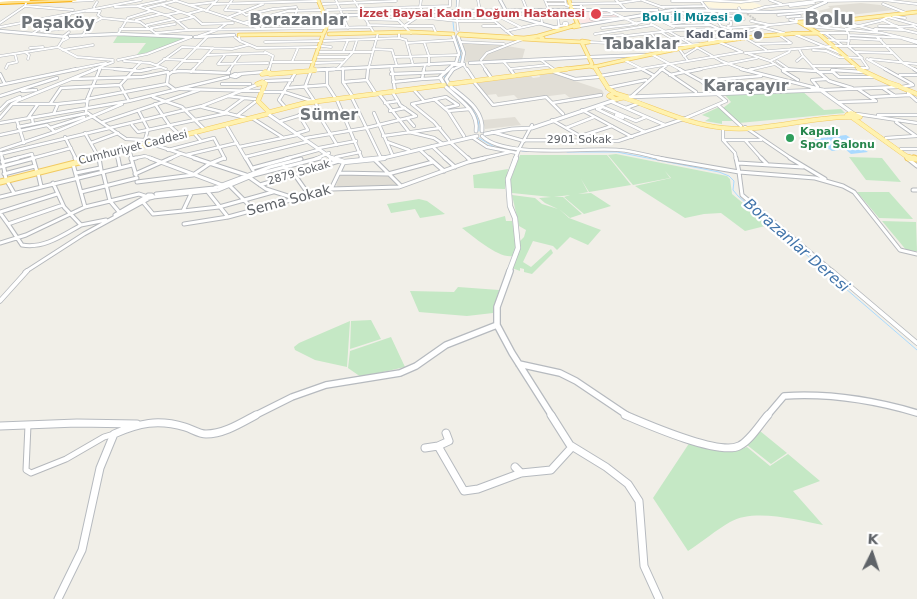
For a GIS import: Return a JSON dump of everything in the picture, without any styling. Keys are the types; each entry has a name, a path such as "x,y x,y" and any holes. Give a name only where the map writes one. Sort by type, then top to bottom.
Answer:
{"highway":[{"path":"0,2 49,0"},
{"path":"0,2 75,0"}],"main road":[{"path":"312,70 328,27 327,10 319,0"},
{"path":"319,0 322,10 327,16"},
{"path":"500,0 506,10 517,17 559,29"},
{"path":"798,21 818,20 819,4 824,1"},
{"path":"327,16 549,10 570,7 657,11"},
{"path":"570,7 569,16 576,26"},
{"path":"570,7 576,26"},
{"path":"0,28 66,38 118,34 157,34 193,37 411,32 523,39 539,38 559,29 595,24 667,9 745,9 795,14 799,11 843,20 889,16 917,11"},
{"path":"818,15 837,22 917,11"},
{"path":"798,21 818,33 863,72 917,93"},
{"path":"539,38 576,26"},
{"path":"0,28 66,38 117,35 207,37 411,32 582,42 588,43 585,46 609,96 618,99"},
{"path":"266,73 338,68 463,64 481,61 504,62 647,55 784,33 818,33"},
{"path":"456,34 454,40 459,55 446,79 448,85 470,109 478,124 479,134"},
{"path":"456,34 464,53 463,64"},
{"path":"582,42 590,57"},
{"path":"315,62 320,48"},
{"path":"394,92 593,66 626,61 647,55"},
{"path":"455,64 440,78 475,107 484,124 479,134"},
{"path":"266,73 312,70"},
{"path":"474,82 555,71"},
{"path":"266,73 258,101 269,113 297,134"},
{"path":"599,77 607,88 617,94 628,96 687,117 715,124 744,127"},
{"name":"Cumhuriyet Caddesi","path":"149,142 194,133 286,108 316,102 448,85"},
{"path":"899,86 910,93 917,93"},
{"path":"628,96 815,88 838,102 853,116 886,138 913,160"},
{"path":"815,88 913,160"},
{"path":"260,91 255,100 269,113 319,149 344,162 375,160 479,134 532,126 564,114 607,102 609,96"},
{"path":"450,141 464,136 532,126 582,110 605,109 612,102 628,96 716,92"},
{"path":"609,96 617,94"},
{"path":"628,96 640,103 723,128 853,116"},
{"name":"Cumhuriyet Caddesi","path":"99,156 117,153 149,142 316,102"},
{"path":"337,159 362,160 443,143"},
{"name":"Cumhuriyet Caddesi","path":"0,182 130,149"},
{"path":"515,151 508,178 510,206 515,218 518,248 497,307 497,325 557,428 572,447 606,467 628,484 639,501 644,566 659,599"},
{"path":"58,599 74,574 86,536 104,457 114,434 137,424 149,422 183,426 206,434 222,432 292,397 326,385 400,373 416,366 446,345 497,325"},
{"path":"519,364 560,373 576,381 625,415 663,431 721,449 733,449 742,445 784,396 820,396 869,400 917,413"},
{"path":"0,426 126,422 137,424"},
{"path":"425,448 438,446 449,441 446,433"},
{"path":"438,446 464,491 478,489 522,473 551,470 572,447"},
{"path":"514,467 522,473"}],"street":[{"path":"0,2 29,0"},
{"path":"0,28 25,4 93,0"},
{"path":"0,28 94,7 141,0"},
{"path":"136,6 165,0"},
{"path":"146,8 175,0 232,21 262,28 278,35"},
{"path":"175,0 227,18"},
{"path":"195,0 201,4"},
{"path":"220,15 232,0"},
{"path":"199,30 274,0"},
{"path":"307,0 310,10"},
{"path":"191,5 215,2 229,4 319,0"},
{"path":"336,0 348,28"},
{"path":"413,7 414,0"},
{"path":"405,26 424,13 420,7 421,0"},
{"path":"435,0 435,6"},
{"path":"327,10 450,6 450,0"},
{"path":"456,34 458,0"},
{"path":"478,0 480,11"},
{"path":"523,0 528,10"},
{"path":"549,10 545,0 565,0 570,7 582,7 580,4 621,3 644,0 657,11"},
{"path":"585,0 586,4"},
{"path":"616,0 626,10"},
{"path":"672,0 740,2 759,0"},
{"path":"672,0 680,6"},
{"path":"700,0 708,10 731,22 731,24 725,27"},
{"path":"770,0 790,6 824,1"},
{"path":"789,0 795,3"},
{"path":"740,2 745,9 784,5 807,0 894,0 916,2"},
{"path":"0,28 76,11 135,1"},
{"path":"135,1 136,6"},
{"path":"293,24 298,11 294,1"},
{"path":"354,1 357,9 374,33"},
{"path":"323,4 354,1 396,1 398,20"},
{"path":"0,2 100,12 110,6 136,6 166,15 189,30"},
{"path":"94,7 97,2"},
{"path":"206,11 215,2"},
{"path":"235,10 250,3"},
{"path":"161,4 194,17 202,24"},
{"path":"649,4 667,9 680,6 704,6"},
{"path":"799,11 819,4"},
{"path":"883,4 906,13"},
{"path":"261,5 287,12"},
{"path":"696,6 702,10"},
{"path":"790,6 811,17"},
{"path":"246,15 273,9 296,7"},
{"path":"766,7 798,21"},
{"path":"187,14 203,10"},
{"path":"225,10 243,12 246,15 271,24 304,24 348,28 368,26 433,26"},
{"path":"243,23 287,12 322,10"},
{"path":"607,10 637,23 653,34 660,45"},
{"path":"672,26 710,25 731,29 729,33 723,32 717,29 710,25 701,20 674,10"},
{"path":"697,10 704,14"},
{"path":"118,34 127,19 153,11"},
{"path":"100,12 98,15 102,18"},
{"path":"166,15 181,12"},
{"path":"32,34 53,20 69,16 71,13"},
{"path":"602,28 613,28 683,13"},
{"path":"688,15 713,13"},
{"path":"134,20 162,14"},
{"path":"590,16 600,14"},
{"path":"590,16 614,14"},
{"path":"648,14 678,30"},
{"path":"694,14 714,19 725,27"},
{"path":"725,14 733,20 744,19"},
{"path":"788,18 795,14 818,15"},
{"path":"795,14 805,19 818,15"},
{"path":"788,18 793,17 795,14"},
{"path":"158,15 183,30"},
{"path":"718,15 737,16"},
{"path":"784,15 818,15"},
{"path":"588,43 630,43 650,47 718,43 743,36 741,33 762,27 798,21 818,15"},
{"path":"82,36 91,24 102,18 134,20 147,25 157,34 183,30 217,30 237,35 296,18 327,16"},
{"path":"457,16 569,16"},
{"path":"490,16 514,37"},
{"path":"506,31 543,23 541,16"},
{"path":"558,16 559,29"},
{"path":"590,16 624,18"},
{"path":"636,16 671,38 723,32"},
{"path":"889,16 917,27"},
{"path":"846,29 883,20 889,16 905,18"},
{"path":"147,25 194,17"},
{"path":"419,17 458,21 494,21"},
{"path":"500,17 521,28"},
{"path":"793,17 798,21"},
{"path":"431,18 436,33"},
{"path":"679,18 698,25"},
{"path":"364,19 398,20 411,32"},
{"path":"668,24 714,19"},
{"path":"709,20 719,23"},
{"path":"818,20 834,33"},
{"path":"883,20 904,30"},
{"path":"0,110 6,104 36,90 106,63 147,54 217,30 232,21"},
{"path":"232,21 240,41 273,56"},
{"path":"478,21 483,26 501,26"},
{"path":"753,21 751,21 770,26"},
{"path":"806,26 837,22 916,41"},
{"path":"710,25 719,23"},
{"path":"871,23 890,30"},
{"path":"120,30 152,29 175,24"},
{"path":"189,30 202,24 226,24"},
{"path":"302,28 304,24"},
{"path":"611,36 653,34 678,30 717,29 753,24 784,33"},
{"path":"559,29 564,25"},
{"path":"595,34 653,25"},
{"path":"816,25 883,33"},
{"path":"816,25 843,46"},
{"path":"879,26 912,25"},
{"path":"481,36 483,26"},
{"path":"262,28 328,27"},
{"path":"39,31 69,28"},
{"path":"613,28 630,43"},
{"path":"835,28 842,37 876,36 916,41"},
{"path":"846,29 849,37 848,46"},
{"path":"870,29 904,30 917,33"},
{"path":"668,31 712,57 729,64 765,75 802,82"},
{"path":"0,56 58,47 69,32"},
{"path":"872,32 903,63 917,73"},
{"path":"378,33 368,67 367,80 390,112 408,132 422,137 434,138 443,143"},
{"path":"399,33 400,38"},
{"path":"420,33 429,56 427,65 422,72 422,79"},
{"path":"792,33 846,57"},
{"path":"818,33 840,33 849,37"},
{"path":"778,34 798,48 817,72 826,79 832,82 843,82 852,88"},
{"path":"262,48 270,36"},
{"path":"266,73 273,56 285,36"},
{"path":"698,36 758,58 772,60 790,70"},
{"path":"167,72 172,71 184,61 207,37"},
{"path":"718,43 728,37"},
{"path":"825,40 849,37 881,40"},
{"path":"265,42 400,38 406,40 413,65"},
{"path":"901,38 908,42 916,41"},
{"path":"245,157 330,134 366,128 416,116 398,101 394,92 391,74 395,66 395,57 389,47 389,39"},
{"path":"492,79 481,61 487,52 523,39"},
{"path":"746,39 767,50"},
{"path":"344,52 348,40"},
{"path":"338,68 353,52 357,40"},
{"path":"407,43 454,40"},
{"path":"328,52 334,41"},
{"path":"804,49 824,46 886,45 916,41"},
{"path":"460,42 505,44"},
{"path":"601,42 604,47"},
{"path":"718,43 728,46"},
{"path":"756,44 790,43"},
{"path":"63,50 93,45"},
{"path":"157,65 182,47 232,49 248,45"},
{"path":"848,46 864,59 915,84"},
{"path":"30,48 58,47 77,57 112,61"},
{"path":"256,48 331,47"},
{"path":"320,48 328,52 353,52 373,51 389,47"},
{"path":"650,47 655,54 716,92 726,101 718,105 762,140 803,167 828,180 845,185 854,192 900,250 917,254"},
{"path":"191,72 213,48"},
{"path":"292,62 298,48"},
{"path":"684,56 696,48"},
{"path":"540,60 565,77 581,80 744,52 798,48 826,52 838,58 846,57 917,64"},
{"path":"772,60 790,52 791,49"},
{"path":"680,50 688,61"},
{"path":"25,52 29,55 28,59"},
{"path":"855,52 893,53"},
{"path":"207,55 267,53"},
{"path":"267,53 270,56 270,63"},
{"path":"6,68 8,64 17,62 15,54"},
{"path":"230,75 235,63 242,54"},
{"path":"252,63 257,54"},
{"path":"210,73 225,55"},
{"path":"395,57 459,55"},
{"path":"798,61 803,56"},
{"path":"318,57 348,57"},
{"path":"670,74 758,58"},
{"path":"164,59 202,61"},
{"path":"812,66 868,68 864,59"},
{"path":"864,59 915,84"},
{"path":"118,60 141,62 162,67 167,72 167,84"},
{"path":"772,60 784,72 815,88 858,89 915,84"},
{"path":"0,118 12,104 69,79 100,68 112,61"},
{"path":"626,61 653,75"},
{"path":"45,89 120,84 141,62"},
{"path":"218,64 344,62"},
{"path":"504,62 515,76"},
{"path":"0,85 106,63"},
{"path":"463,64 474,82 493,105 546,97 564,114"},
{"path":"628,96 653,75 670,64"},
{"path":"747,70 775,64"},
{"path":"510,69 548,65"},
{"path":"100,68 132,70 162,67"},
{"path":"100,68 94,86 86,100 85,109 93,118 103,122 126,139 149,142 182,155 248,176 273,192 295,198"},
{"path":"343,68 344,82 380,156"},
{"path":"327,69 327,85 337,100 356,141 362,160"},
{"path":"662,69 696,92"},
{"path":"305,87 312,70"},
{"path":"784,70 863,72"},
{"path":"69,79 142,77 172,71 230,75 266,73"},
{"path":"286,108 279,100 296,72"},
{"path":"391,74 445,72"},
{"path":"833,72 838,77 875,77"},
{"path":"0,123 129,101 230,75 266,73"},
{"path":"897,76 917,73"},
{"path":"0,74 5,84"},
{"path":"51,75 63,80"},
{"path":"242,84 244,75"},
{"path":"701,81 765,75"},
{"path":"15,92 57,78"},
{"path":"393,82 440,78"},
{"path":"815,88 816,82 812,80 826,79"},
{"path":"222,84 252,84 292,80"},
{"path":"344,82 367,80"},
{"path":"607,88 647,80"},
{"path":"198,106 227,96 237,90 262,83"},
{"path":"120,84 129,101"},
{"path":"0,104 58,104 167,84 175,89 284,92 316,102"},
{"path":"0,152 198,106 212,102 252,84"},
{"path":"286,88 327,85"},
{"path":"815,88 899,86"},
{"path":"305,87 316,102 320,117 337,144"},
{"path":"50,104 61,88"},
{"path":"883,88 895,96"},
{"path":"838,102 876,101 858,89"},
{"path":"0,95 36,90"},
{"path":"103,122 199,90"},
{"path":"414,90 424,101"},
{"path":"871,97 910,93 917,101"},
{"path":"150,96 167,100 186,109 204,129"},
{"path":"227,96 255,100"},
{"path":"552,103 601,96"},
{"path":"444,108 458,105 446,97 412,104 440,128 450,141 471,161"},
{"path":"132,125 138,132 196,120 227,112 244,98"},
{"path":"434,99 448,111 464,136"},
{"path":"238,115 255,100"},
{"path":"0,152 93,118 129,101"},
{"path":"385,103 398,101"},
{"path":"612,102 666,125"},
{"path":"626,108 640,103"},
{"path":"30,118 38,104"},
{"path":"54,113 58,104"},
{"path":"155,104 170,126 180,135"},
{"name":"2901 Sokak","path":"492,132 524,140 618,141 718,105"},
{"path":"198,106 246,118"},
{"path":"390,112 405,108"},
{"path":"0,123 85,109"},
{"path":"448,111 470,109"},
{"path":"605,109 624,119 636,121"},
{"path":"605,109 624,119 628,124 645,132"},
{"path":"138,110 148,130 149,142"},
{"path":"282,121 318,110"},
{"path":"582,110 632,137"},
{"path":"374,113 392,154"},
{"path":"58,114 60,119"},
{"path":"18,127 88,114"},
{"path":"50,128 88,114"},
{"path":"599,120 614,114"},
{"path":"239,147 282,138 308,130 299,115"},
{"path":"853,116 917,115"},
{"path":"628,124 646,116"},
{"path":"853,116 917,124"},
{"path":"869,116 917,124"},
{"path":"566,128 594,117"},
{"path":"30,118 33,124"},
{"path":"252,118 282,138"},
{"path":"407,118 414,126"},
{"path":"552,120 588,140"},
{"path":"17,121 24,143"},
{"path":"896,122 917,136"},
{"path":"0,134 20,132 47,125 55,132"},
{"path":"226,125 254,170"},
{"path":"515,151 532,126"},
{"path":"581,136 612,126"},
{"path":"0,152 104,128"},
{"path":"384,136 440,128"},
{"path":"723,128 724,140 735,153 738,163 742,195 917,343"},
{"path":"85,133 99,156 100,168 107,184 110,201 120,213"},
{"path":"91,143 118,133"},
{"path":"194,133 200,142"},
{"path":"479,134 495,146 515,151"},
{"path":"479,134 479,144 486,147 515,151 619,150 739,172 828,180"},
{"path":"886,138 917,136"},
{"path":"65,137 71,148 85,207"},
{"path":"81,192 136,178 192,175 209,164 225,159 214,138 168,150"},
{"path":"126,139 130,149 139,194 145,199 153,214 219,207 273,192"},
{"path":"724,140 762,140"},
{"path":"745,140 767,165"},
{"path":"153,196 208,192 248,176 254,170 319,149 356,141"},
{"path":"387,142 409,150"},
{"path":"136,178 163,162 182,155 237,143"},
{"path":"30,146 41,186"},
{"path":"432,146 455,167"},
{"path":"2,162 71,148"},
{"path":"419,149 444,171"},
{"path":"901,149 917,149"},
{"name":"Sema Sokak","path":"184,224 228,217 331,189 401,186 471,161 515,151"},
{"path":"0,152 6,180 14,193"},
{"name":"2879 Sokak","path":"260,185 360,152"},
{"path":"117,153 120,168"},
{"path":"254,170 327,154"},
{"path":"0,301 24,274 145,199 153,196 214,188 248,176 327,154"},
{"path":"2,166 33,156"},
{"path":"132,159 145,156 222,185"},
{"path":"375,160 401,186"},
{"path":"331,189 344,162"},
{"path":"339,173 388,174 433,162"},
{"path":"738,163 803,167"},
{"path":"4,174 35,166"},
{"path":"0,197 53,183 132,166"},
{"path":"284,166 293,174 309,195"},
{"path":"76,174 100,168"},
{"path":"53,183 56,194 68,215 81,225"},
{"path":"229,185 254,210"},
{"path":"208,192 228,217"},
{"path":"56,194 0,212 22,245 30,248 81,225 111,219"},
{"path":"0,243 17,238 85,207 139,194"},
{"path":"183,212 191,194"},
{"path":"8,224 63,205"},
{"path":"28,425 26,470 31,473 66,459 104,437 114,434"}],"shaded area":[{"path":"702,0 746,0 766,7 752,9 713,8 707,6"},
{"path":"861,3 880,5 893,10 841,16 829,15 818,11 830,8 828,6"},
{"name":"İzzet Baysal Kadın Doğum Hastanesi","path":"607,10 623,18 584,24 579,22 575,11"},
{"path":"463,44 501,45 525,49 522,60 465,62 466,55"},
{"path":"554,72 560,76 602,90 604,94 570,98 565,94 519,100 514,95 498,97 496,94 487,95 477,83 531,76 533,78 540,77 539,74"},
{"path":"515,117 521,125 485,129 483,120"},
{"path":"341,174 388,175 398,185 338,187 336,185"}],"green space":[{"path":"118,35 185,38 136,56 146,43 113,43"},
{"path":"802,91 824,110 841,109 845,113 739,123 723,108 731,102 725,95 729,94"},
{"path":"719,107 735,121 722,121 722,124 705,121 710,118 702,115"},
{"path":"616,154 727,176 730,179 732,194 769,225 745,231 721,213 685,218 635,186 671,178 665,171 670,178 633,185 608,155"},
{"path":"520,155 607,155 631,185 589,192 581,179 588,192 578,194 591,193 611,206 584,214 564,197 570,195 554,197 563,197 582,214 570,218 559,209 569,218 601,230 588,245 570,237 557,250 553,246 533,241 523,262 531,267 551,249 553,253 532,274 524,272 524,269 520,268 520,271 512,268 513,256 507,256 494,251 462,228 505,216 506,221 512,221 518,243 524,237 526,230 519,226 512,195 535,198 542,204 558,209 539,198 551,197 512,193 510,181"},
{"path":"849,157 882,158 901,182 866,180"},
{"path":"508,169 505,189 474,188 473,175"},
{"path":"857,192 889,192 913,219 879,218"},
{"path":"419,199 427,201 445,214 420,218 415,209 391,213 387,204"},
{"path":"882,221 916,222 917,251 907,251"},
{"path":"458,287 499,290 493,313 467,316 419,312 410,291 454,292"},
{"path":"371,320 381,339 350,349 351,321"},
{"path":"350,321 347,367 315,360 295,350 294,347 299,343"},
{"path":"391,337 405,367 361,377 348,368 350,351"},
{"path":"760,431 787,453 771,464 747,445"},
{"path":"690,442 711,449 725,451 740,450 747,447 770,466 788,454 820,481 793,491 823,525 776,516 763,515 740,518 725,525 688,551 653,498"}],"water":[{"path":"846,135 864,146 861,147 868,152 851,154 845,149 832,151 814,139"}],"waterway":[{"name":"Borazanlar Deresi","path":"456,9 457,0"},
{"name":"Borazanlar Deresi","path":"453,22 454,31"},
{"name":"Borazanlar Deresi","path":"455,37 461,52 460,61"},
{"name":"Borazanlar Deresi","path":"444,82 445,75 454,66"},
{"name":"Borazanlar Deresi","path":"463,100 475,114 479,131"},
{"name":"Borazanlar Deresi","path":"479,138 496,148"},
{"name":"Borazanlar Deresi","path":"508,150 514,151"},
{"name":"Borazanlar Deresi","path":"522,151 538,151"},
{"name":"Borazanlar Deresi","path":"567,152 617,152 719,172 729,176 734,181 733,190 738,196 917,350"}],"tunnel":[{"path":"747,14 755,19 753,21"}],"place":[{"name":"İzzet Baysal Kadın Doğum Hastanesi","path":"596,14"},
{"name":"Bolu İl Müzesi","path":"738,18"},
{"name":"Kadı Cami","path":"758,35"},
{"name":"Kapalı Spor Salonu","path":"790,138"}],"district":[{"name":"Bolu","path":"829,20"},
{"name":"Borazanlar","path":"298,21"},
{"name":"Paşaköy","path":"58,24"},
{"name":"Tabaklar","path":"641,45"},
{"name":"Karaçayır","path":"746,87"},
{"name":"Sümer","path":"329,116"}]}
